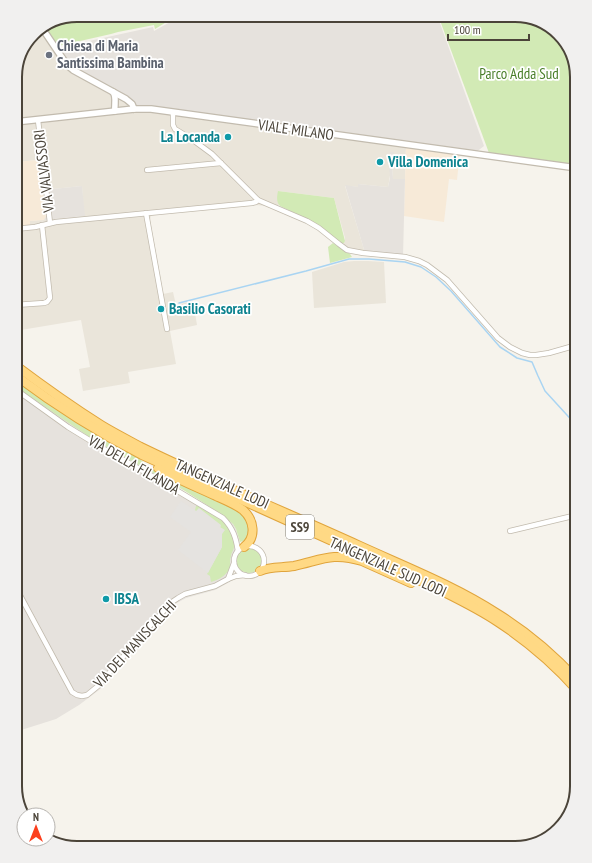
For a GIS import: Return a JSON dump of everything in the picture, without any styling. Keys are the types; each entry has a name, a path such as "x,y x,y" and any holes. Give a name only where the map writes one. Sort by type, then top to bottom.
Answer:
{"highway":[{"name":"TANGENZIALE LODI","path":"22,370 102,426 141,447 426,576 484,605 514,624 541,645 570,673"},
{"name":"TANGENZIALE SUD LODI","path":"22,380 78,419 109,438 142,455 436,588 478,610 508,629 545,658 570,683"},
{"path":"142,455 164,472 228,501 244,510 251,520 253,530 248,544 241,549"},
{"path":"260,570 294,566 329,557 347,557 362,561 410,582 436,588"}],"street":[{"path":"45,32 72,70 130,101 134,109"},
{"path":"112,91 115,94 115,111"},
{"name":"VIALE MILANO","path":"22,121 134,109 151,109 570,167"},
{"path":"173,113 173,125 175,129 212,154 258,200 307,221 319,228 347,250 405,257 419,261 433,269 447,280 498,338 510,347 522,353 536,355 550,353 570,347"},
{"name":"VIA VALVASSORI","path":"38,120 50,223"},
{"path":"147,170 221,163"},
{"path":"22,229 31,228 50,223 252,203 258,200"},
{"path":"146,213 167,329"},
{"path":"22,305 44,303 50,298 42,225"},
{"name":"VIA DELLA FILANDA","path":"22,394 68,427 223,518 231,526 241,549"},
{"path":"510,531 570,517"},
{"path":"252,546 261,552 264,560 260,570 253,575 236,576 228,579 235,556 241,549 252,546"},
{"path":"234,563 238,571 245,575"},
{"name":"VIA DEI MANISCALCHI","path":"22,601 72,692 76,696 82,696 87,695 98,686 172,602 185,594 215,586 228,579"}],"shaded area":[{"path":"170,22 440,22 484,146 471,156 134,108 73,70 57,49 153,27 154,31"},
{"path":"44,33 67,66 406,145 405,179 393,179 392,167 394,153 388,187 358,184 359,187 345,186 365,253 342,246 345,238 334,198 278,191 279,204 276,210 266,206 256,205 158,214 151,216 150,220 163,294 173,292 176,305 193,301 197,325 170,331 176,364 128,372 130,383 83,391 79,369 90,367 81,320 22,330 22,226 30,225 30,221 84,216 82,186 43,190 39,160 22,161 22,73 26,56 31,46"},
{"path":"406,145 460,151 457,180 449,179 444,222 404,216"},
{"path":"390,152 394,152 392,167 393,179 405,179 403,257 365,253 345,185 358,187 358,184 388,187 390,178"},
{"path":"39,160 46,218 44,220 30,221 30,225 22,226 22,161"},
{"path":"82,186 85,216 44,220 46,217 43,190"},
{"path":"344,262 384,262 386,303 314,308 312,272"},
{"path":"22,391 48,409 221,514 233,524 240,542 232,558 235,579 215,590 186,598 175,604 99,690 79,705 56,719 22,730"},
{"path":"181,501 196,511 199,508 221,525 220,527 225,530 222,534 222,547 208,573 178,550 191,532 170,517"}],"green space":[{"path":"166,22 155,29 154,25 58,46 47,31 66,23"},
{"name":"Parco Adda Sud","path":"441,22 526,23 546,31 559,43 566,56 570,70 570,164 489,153"},
{"path":"278,191 334,198 345,241 344,243 341,243 307,219 280,206 277,201"},
{"path":"333,243 350,254 352,257 330,263 328,247"},
{"path":"22,385 72,420 135,456 155,470 240,511 246,518 251,531 246,540 240,542 233,524 221,514 185,491 91,438 22,391"},
{"path":"196,506 223,521 234,540 234,548 230,559 228,572 217,580 211,582 210,576 207,574 222,547 221,526 199,509 196,512"},
{"path":"249,547 258,551 262,560 258,569 249,573 240,569 236,560 240,551"}],"waterway":[{"path":"179,303 349,259 405,262 421,267 436,277 451,291 500,347 517,358 532,362 545,391 570,418"}],"place":[{"name":"Chiesa di Maria Santissima Bambina","path":"49,55"},
{"name":"La Locanda","path":"228,137"},
{"name":"Villa Domenica","path":"380,162"},
{"name":"Basilio Casorati","path":"161,309"},
{"name":"IBSA","path":"106,599"}]}
